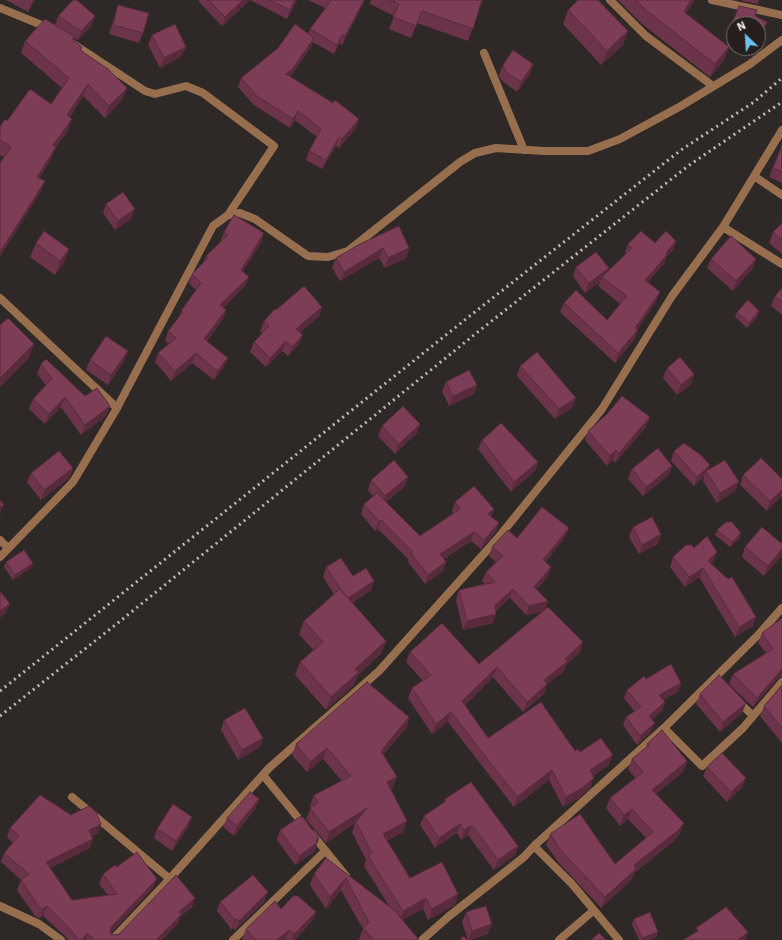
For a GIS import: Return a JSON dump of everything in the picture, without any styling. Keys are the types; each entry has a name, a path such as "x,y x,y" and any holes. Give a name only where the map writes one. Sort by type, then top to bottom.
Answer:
{"street":[{"path":"610,0 646,36 713,86"},
{"path":"712,0 782,16"},
{"path":"0,8 58,34 145,91 155,94 186,86 203,93 274,146 228,215 213,226 117,408 73,482 0,557"},
{"path":"228,215 240,213 255,218 308,256 328,257 348,251 460,162 475,153 496,148 588,151 620,139 682,106 750,64 782,40"},
{"path":"484,53 524,150"},
{"path":"112,940 263,775 379,671 498,538 602,409 672,296 723,227 782,130"},
{"path":"754,176 782,196"},
{"path":"723,227 782,264"},
{"path":"0,298 117,408"},
{"path":"0,540 8,548"},
{"path":"422,940 448,917 508,872 534,846 717,679 782,608"},
{"path":"664,728 702,766 743,728 782,682"},
{"path":"731,693 753,716"},
{"path":"263,775 350,881"},
{"path":"72,797 170,878"},
{"path":"534,846 572,884 593,911 620,940"},
{"path":"233,940 325,851"},
{"path":"0,906 39,924 61,940"},
{"path":"559,940 593,911"}],"building":[{"path":"73,0 77,0 95,16 81,31 58,16"},
{"path":"209,0 243,0 225,17"},
{"path":"270,0 295,0 290,10"},
{"path":"330,0 364,0 345,36 343,34 337,45 310,29 331,1"},
{"path":"390,0 482,0 473,29 422,11 416,26 393,17 399,4"},
{"path":"578,0 598,0 628,31 607,51 568,10"},
{"path":"636,0 691,0 684,12 726,45 726,51 715,64 647,11"},
{"path":"118,5 149,13 143,33 113,25"},
{"path":"739,6 757,10 755,16 735,16"},
{"path":"45,19 75,37 72,39 82,47 80,50 108,69 127,88 109,106 88,84 67,115 72,119 53,145 56,147 37,177 45,181 0,252 0,163 11,147 0,140 0,127 5,119 7,121 30,89 51,104 69,78 25,41"},
{"path":"175,24 186,47 164,58 152,35"},
{"path":"295,24 314,38 293,68 286,74 333,103 335,100 359,119 342,139 339,137 326,160 309,151 321,129 298,111 293,119 257,96 241,78 278,48"},
{"path":"513,50 533,64 521,82 505,71 503,65"},
{"path":"782,145 782,172 773,168"},
{"path":"123,192 135,209 118,221 106,204"},
{"path":"234,215 264,233 241,270 249,277 220,305 226,310 204,339 228,358 217,371 196,353 175,371 158,353 176,338 168,331 183,312 181,311 201,283 192,274 208,258 206,256 228,235 224,232"},
{"path":"782,223 782,240 773,232"},
{"path":"399,226 409,248 388,258 383,248 344,272 336,258 360,244"},
{"path":"44,231 69,249 60,261 36,243"},
{"path":"641,231 655,243 666,231 676,241 666,253 667,255 645,280 660,292 635,328 638,330 618,353 564,303 576,290 607,320 627,296 602,277 632,248 628,244"},
{"path":"731,236 756,259 736,281 711,259"},
{"path":"596,252 609,268 589,283 576,267"},
{"path":"304,286 322,307 296,329 303,335 292,347 286,341 270,358 254,342 269,326 264,321 275,309 276,310"},
{"path":"782,288 782,302 775,296"},
{"path":"748,300 759,311 749,323 737,312"},
{"path":"8,318 34,344 0,378 0,325"},
{"path":"106,336 128,351 111,375 90,360"},
{"path":"537,352 576,398 559,409 520,366"},
{"path":"680,357 694,374 681,385 667,368"},
{"path":"46,359 85,396 97,388 110,406 85,425 65,397 49,414 33,399 52,379 41,364"},
{"path":"469,370 477,385 453,396 446,382"},
{"path":"622,396 650,417 619,453 616,450 610,456 588,431 607,414"},
{"path":"403,406 420,424 399,444 382,426"},
{"path":"501,423 538,462 514,482 482,440"},
{"path":"684,443 702,456 710,465 697,477 674,451"},
{"path":"658,448 672,466 646,487 632,469"},
{"path":"59,451 73,468 44,490 31,473"},
{"path":"761,458 782,479 782,490 770,501 743,475"},
{"path":"394,460 408,477 385,496 371,480"},
{"path":"725,460 739,482 720,493 706,471"},
{"path":"474,486 494,509 488,514 499,523 484,540 474,532 440,554 446,562 428,575 411,553 413,552 381,520 379,522 364,504 377,493 420,536 460,509 455,502"},
{"path":"0,500 4,505 0,507"},
{"path":"542,507 569,528 543,560 551,567 534,587 548,601 529,606 513,589 495,605 496,614 467,621 459,590 495,582 486,572 503,556 492,547 508,530 517,538"},
{"path":"652,517 661,534 642,545 633,527"},
{"path":"726,522 732,522 741,533 732,542 717,530"},
{"path":"762,527 782,544 782,549 768,566 745,547"},
{"path":"707,536 717,552 708,561 728,579 732,577 756,617 739,627 703,568 689,577 673,557 686,545 692,545 694,548"},
{"path":"24,550 33,563 15,575 6,562"},
{"path":"341,558 353,576 366,568 374,581 348,598 326,567"},
{"path":"340,589 386,641 355,669 359,672 331,697 300,662 323,642 304,621"},
{"path":"0,591 10,604 0,611"},
{"path":"548,607 583,642 565,659 568,661 544,680 547,684 527,702 497,667 462,701 488,738 541,702 575,751 578,749 580,752 601,738 613,755 590,770 594,778 582,788 566,797 552,770 517,797 451,712 436,724 412,688 431,675 410,652 442,623 479,664"},
{"path":"782,618 782,669 757,698 733,674 773,649 762,633"},
{"path":"671,664 681,683 659,695 665,702 649,716 655,723 640,736 626,717 641,707 627,690 644,676 646,679"},
{"path":"719,675 746,703 723,722 700,694"},
{"path":"367,682 409,717 381,751 397,777 387,782 407,821 383,834 410,878 442,862 458,894 432,909 426,898 403,911 368,856 372,853 356,822 367,808 329,832 310,808 318,803 314,795 351,776 327,748 310,762 296,744"},
{"path":"782,685 782,728 764,706"},
{"path":"245,708 263,738 242,750 224,720"},
{"path":"662,730 687,761 652,790 684,823 676,832 634,865 636,869 605,897 562,852 550,834 580,814 615,864 653,832 632,809 624,815 610,798 643,772 632,759 649,745 647,744"},
{"path":"722,753 746,778 731,792 707,767"},
{"path":"471,782 518,846 498,860 472,825 464,830 460,824 439,838 424,816 446,801 445,799"},
{"path":"250,792 259,799 237,826 227,818"},
{"path":"40,795 71,815 89,806 96,812 101,824 89,830 93,839 46,862 72,900 117,894 103,874 115,865 117,867 137,852 157,879 111,927 110,932 112,935 119,934 176,875 195,898 179,912 182,914 156,940 94,940 88,933 81,940 79,940 47,906 43,909 39,907 21,880 29,874 4,853 19,836 10,828"},
{"path":"173,804 192,817 176,841 157,829"},
{"path":"301,816 319,838 316,840 318,842 299,856 280,830"},
{"path":"326,858 395,911 419,940 374,940 363,928 369,923 346,878 330,897 314,874"},
{"path":"253,875 268,892 239,921 237,919 235,920 220,902"},
{"path":"293,896 298,896 316,912 294,934 289,930 277,940 256,940 246,929 275,901 281,909"},
{"path":"486,906 492,924 472,931 466,912"},
{"path":"726,907 748,932 738,940 683,940 698,931 696,928"},
{"path":"650,912 658,932 642,938 634,919"},
{"path":"599,933 606,940 591,940"},
{"path":"463,936 468,940 460,940"}],"railway":[{"path":"0,691 471,315 681,150 754,102 782,78"},
{"path":"0,716 119,622 479,331 688,166 782,102"}]}
